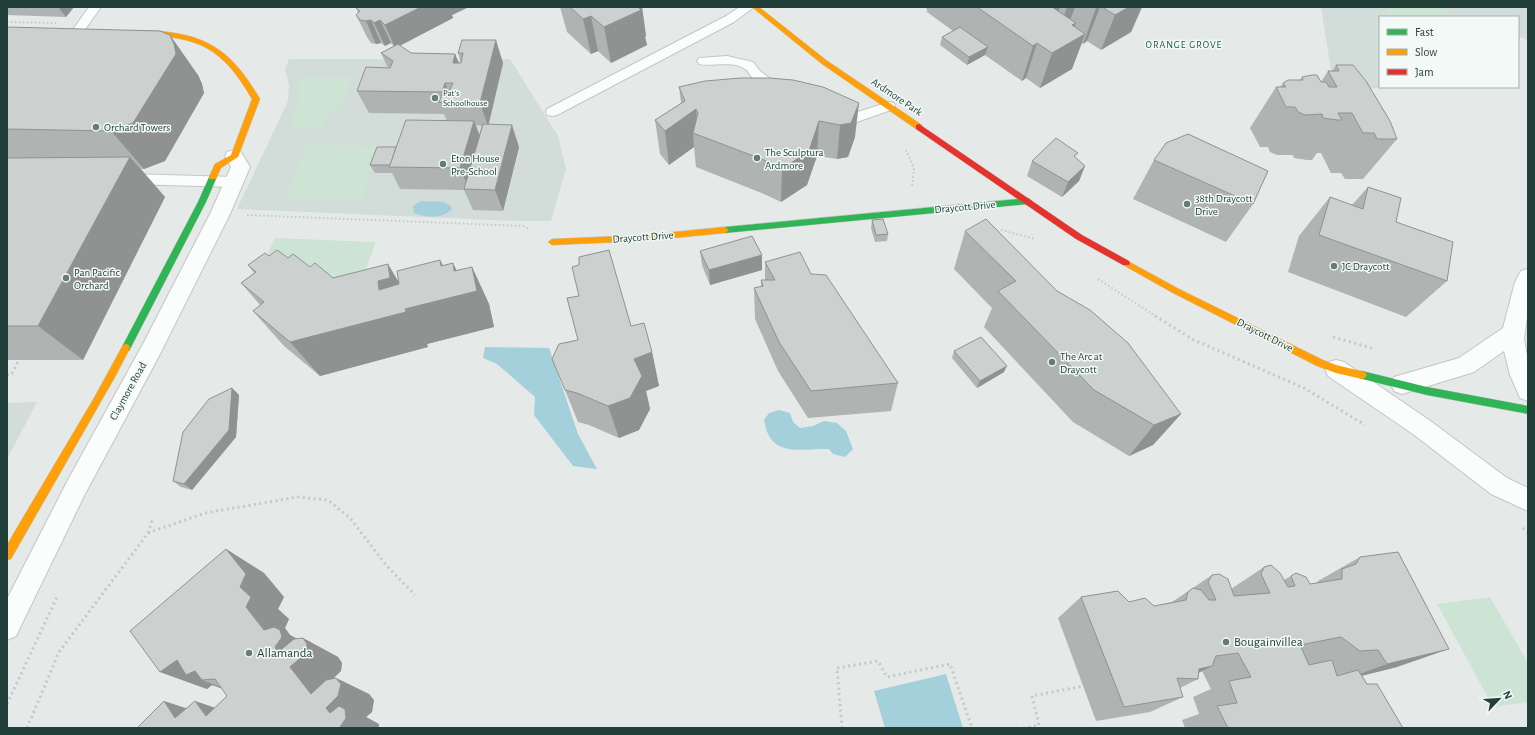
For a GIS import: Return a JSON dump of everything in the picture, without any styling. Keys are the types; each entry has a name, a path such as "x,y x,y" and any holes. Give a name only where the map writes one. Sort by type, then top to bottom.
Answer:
{"street":[{"name":"Ardmore Park","path":"756,7 824,62 1028,201"},
{"path":"130,34 145,33 185,37 209,44 229,58 248,82 256,99 234,157"},
{"path":"71,35 90,35"},
{"name":"Claymore Road","path":"7,555 26,519 99,398 218,166 234,157 242,167 236,182 151,350 77,486 7,627"},
{"name":"Draycott Drive","path":"552,242 643,238 1028,201 1079,237 1169,287 1320,363 1336,369 1427,391 1528,410"},
{"path":"1528,277 1522,296 1515,332 1514,346 1521,375 1528,391"},
{"path":"1402,384 1466,365 1515,332"},
{"name":"Draycott Drive","path":"1336,369 1421,427 1498,486 1528,500"}],"lane":[{"path":"71,35 94,7"},
{"path":"552,112 730,19 748,7"},
{"path":"703,60 727,60 748,65 756,74 787,98"},
{"path":"828,119 846,121 889,106"},
{"path":"114,179 236,182"}],"path":[{"path":"904,146 912,159 915,176 912,190"},
{"path":"220,214 524,226 552,242"},
{"path":"1007,232 1035,239"},
{"path":"1095,277 1194,340 1304,388"},
{"path":"7,375 11,375 22,354"},
{"path":"148,533 205,513 271,500 298,497 328,500 350,518 386,565 415,595"},
{"path":"27,728 59,652 148,533 153,517"},
{"path":"842,728 837,668 878,661 887,677 950,664 972,728"},
{"path":"1023,728 1038,725 1032,696 1084,686"}],"shaded area":[{"path":"1321,7 1528,7 1528,40 1519,36 1519,16 1379,16 1379,87 1350,95 1332,76"},
{"path":"289,59 510,59 558,136 566,169 551,221 516,221 237,209 288,101 289,85 285,69"},
{"path":"37,402 7,459 7,403"}],"green space":[{"path":"1387,7 1448,7 1449,16 1387,16"},
{"path":"306,77 352,78 343,103 337,109 327,114 321,128 288,127 298,108 299,81"},
{"path":"307,145 380,146 362,199 285,199"},
{"path":"275,238 376,242 362,280 258,275"},
{"path":"1490,597 1528,663 1528,702 1493,707 1437,604"}],"water":[{"path":"421,201 443,202 452,209 444,215 434,217 414,213 413,206"},
{"path":"485,347 549,348 578,434 597,469 573,466 534,415 535,397 497,364 483,358"},
{"path":"779,410 790,413 793,422 800,428 813,426 824,421 837,423 846,431 853,449 845,457 833,454 829,449 797,450 780,446 773,441 767,432 764,420 769,413"},
{"path":"946,674 963,728 885,728 874,691"}],"building":[{"path":"421,7 385,25 380,20 374,23 371,20 360,20 356,15 360,11 356,8"},
{"path":"570,7 638,7 641,10 604,27 591,16 583,19"},
{"path":"977,7 1052,7 1076,23 1072,25 1085,34 1052,53 1037,43 1033,46"},
{"path":"1102,7 1129,7 1115,15"},
{"path":"7,27 160,31 170,35 176,54 133,123 111,131 7,129"},
{"path":"960,27 988,47 969,57 942,37"},
{"path":"462,40 496,40 480,103 439,102 443,92 449,92 453,83 445,83 442,92 357,91 366,67 390,68 393,61 381,53 398,44 411,53 455,54 453,63 461,63 463,53 458,53"},
{"path":"1336,65 1353,65 1366,81 1390,121 1397,139 1377,139 1374,133 1363,133 1352,113 1338,113 1342,120 1337,120 1323,118 1322,114 1305,115 1298,112 1295,107 1286,107 1276,87 1286,87 1283,83 1288,80 1303,80 1302,77 1317,75 1321,82 1326,82 1329,87 1337,87 1328,71 1339,71"},
{"path":"741,78 793,80 823,87 859,103 851,123 840,125 819,121 809,151 782,169 764,160 693,133 698,113 696,109 665,131 655,120 685,101 679,87 705,81"},
{"path":"406,120 474,121 460,168 389,167"},
{"path":"483,124 512,125 495,190 464,189"},
{"path":"1188,134 1268,171 1253,204 1154,160 1166,143"},
{"path":"1056,138 1078,153 1074,156 1085,166 1068,182 1032,161"},
{"path":"377,147 396,147 390,165 370,165"},
{"path":"130,157 38,326 7,326 7,158"},
{"path":"1368,187 1401,198 1396,222 1453,242 1447,281 1319,235 1330,197 1363,209"},
{"path":"883,219 888,234 876,235 872,220"},
{"path":"986,219 1057,291 1090,310 1128,343 1181,414 1154,425 1094,390 998,291 1016,281 965,231"},
{"path":"752,236 762,255 709,270 700,251"},
{"path":"277,250 288,258 293,254 310,267 315,263 333,278 388,264 390,278 378,281 379,290 399,284 397,271 440,260 441,266 453,263 454,271 472,267 477,291 405,309 406,312 290,342 253,311 264,302 241,283 256,272 248,265 265,253 269,256"},
{"path":"609,250 631,326 644,323 652,352 634,359 642,376 630,398 608,406 577,393 565,390 552,359 559,344 578,340 567,298 579,296 572,267 579,265 579,257"},
{"path":"800,252 811,274 826,275 898,383 811,391 779,342 754,288 763,286 761,280 775,280 765,262"},
{"path":"981,337 1007,366 980,381 954,351"},
{"path":"232,388 229,430 184,484 173,481 183,432 209,399"},
{"path":"226,549 246,574 240,587 251,597 246,607 264,630 274,627 280,630 282,637 275,647 278,652 294,639 303,638 307,644 306,653 290,667 311,694 326,680 336,678 341,684 338,696 326,708 330,713 339,706 345,709 346,718 340,727 341,728 137,728 164,701 175,718 195,701 206,716 227,696 215,679 202,680 195,671 186,675 177,660 160,672 130,631"},
{"path":"1398,552 1449,649 1387,664 1378,650 1360,651 1341,637 1300,645 1309,665 1332,660 1337,676 1358,670 1367,684 1377,684 1403,728 1228,728 1217,706 1237,703 1229,681 1251,677 1238,653 1216,656 1212,666 1199,669 1198,679 1177,678 1183,697 1124,707 1081,597 1118,591 1129,602 1145,598 1154,606 1186,600 1188,592 1193,588 1201,590 1209,600 1216,600 1208,582 1212,575 1219,574 1228,579 1234,596 1270,593 1261,574 1264,567 1271,565 1280,573 1288,587 1295,586 1291,576 1296,573 1306,577 1310,584 1342,579 1342,569 1356,564 1360,557"}],"traffic: fast":[{"path":"126,348 202,202 213,177"},
{"path":"725,230 1028,201"},
{"path":"1362,375 1427,391 1528,410"}],"traffic: slow":[{"path":"755,7 824,62 919,127"},
{"path":"140,33 179,36 210,46 223,54 234,66 256,99 234,157 218,166 213,177"},
{"path":"552,242 643,238 725,230"},
{"path":"1126,263 1176,291 1320,363 1336,369 1362,375"},
{"path":"7,555 126,348"}],"traffic: jam":[{"path":"919,127 1079,237 1126,263"}],"place":[{"name":"Pat's Schoolhouse","path":"435,98"},
{"name":"Orchard Towers","path":"96,127"},
{"name":"The Sculptura Ardmore","path":"757,158"},
{"name":"Eton House Pre-School","path":"443,164"},
{"name":"38th Draycott Drive","path":"1187,204"},
{"name":"JC Draycott","path":"1334,266"},
{"name":"Pan Pacific Orchard","path":"66,278"},
{"name":"The Arc at Draycott","path":"1052,362"},
{"name":"Bougainvillea","path":"1226,642"},
{"name":"Allamanda","path":"249,653"}],"district":[{"name":"ORANGE GROVE","path":"1184,45"}]}
